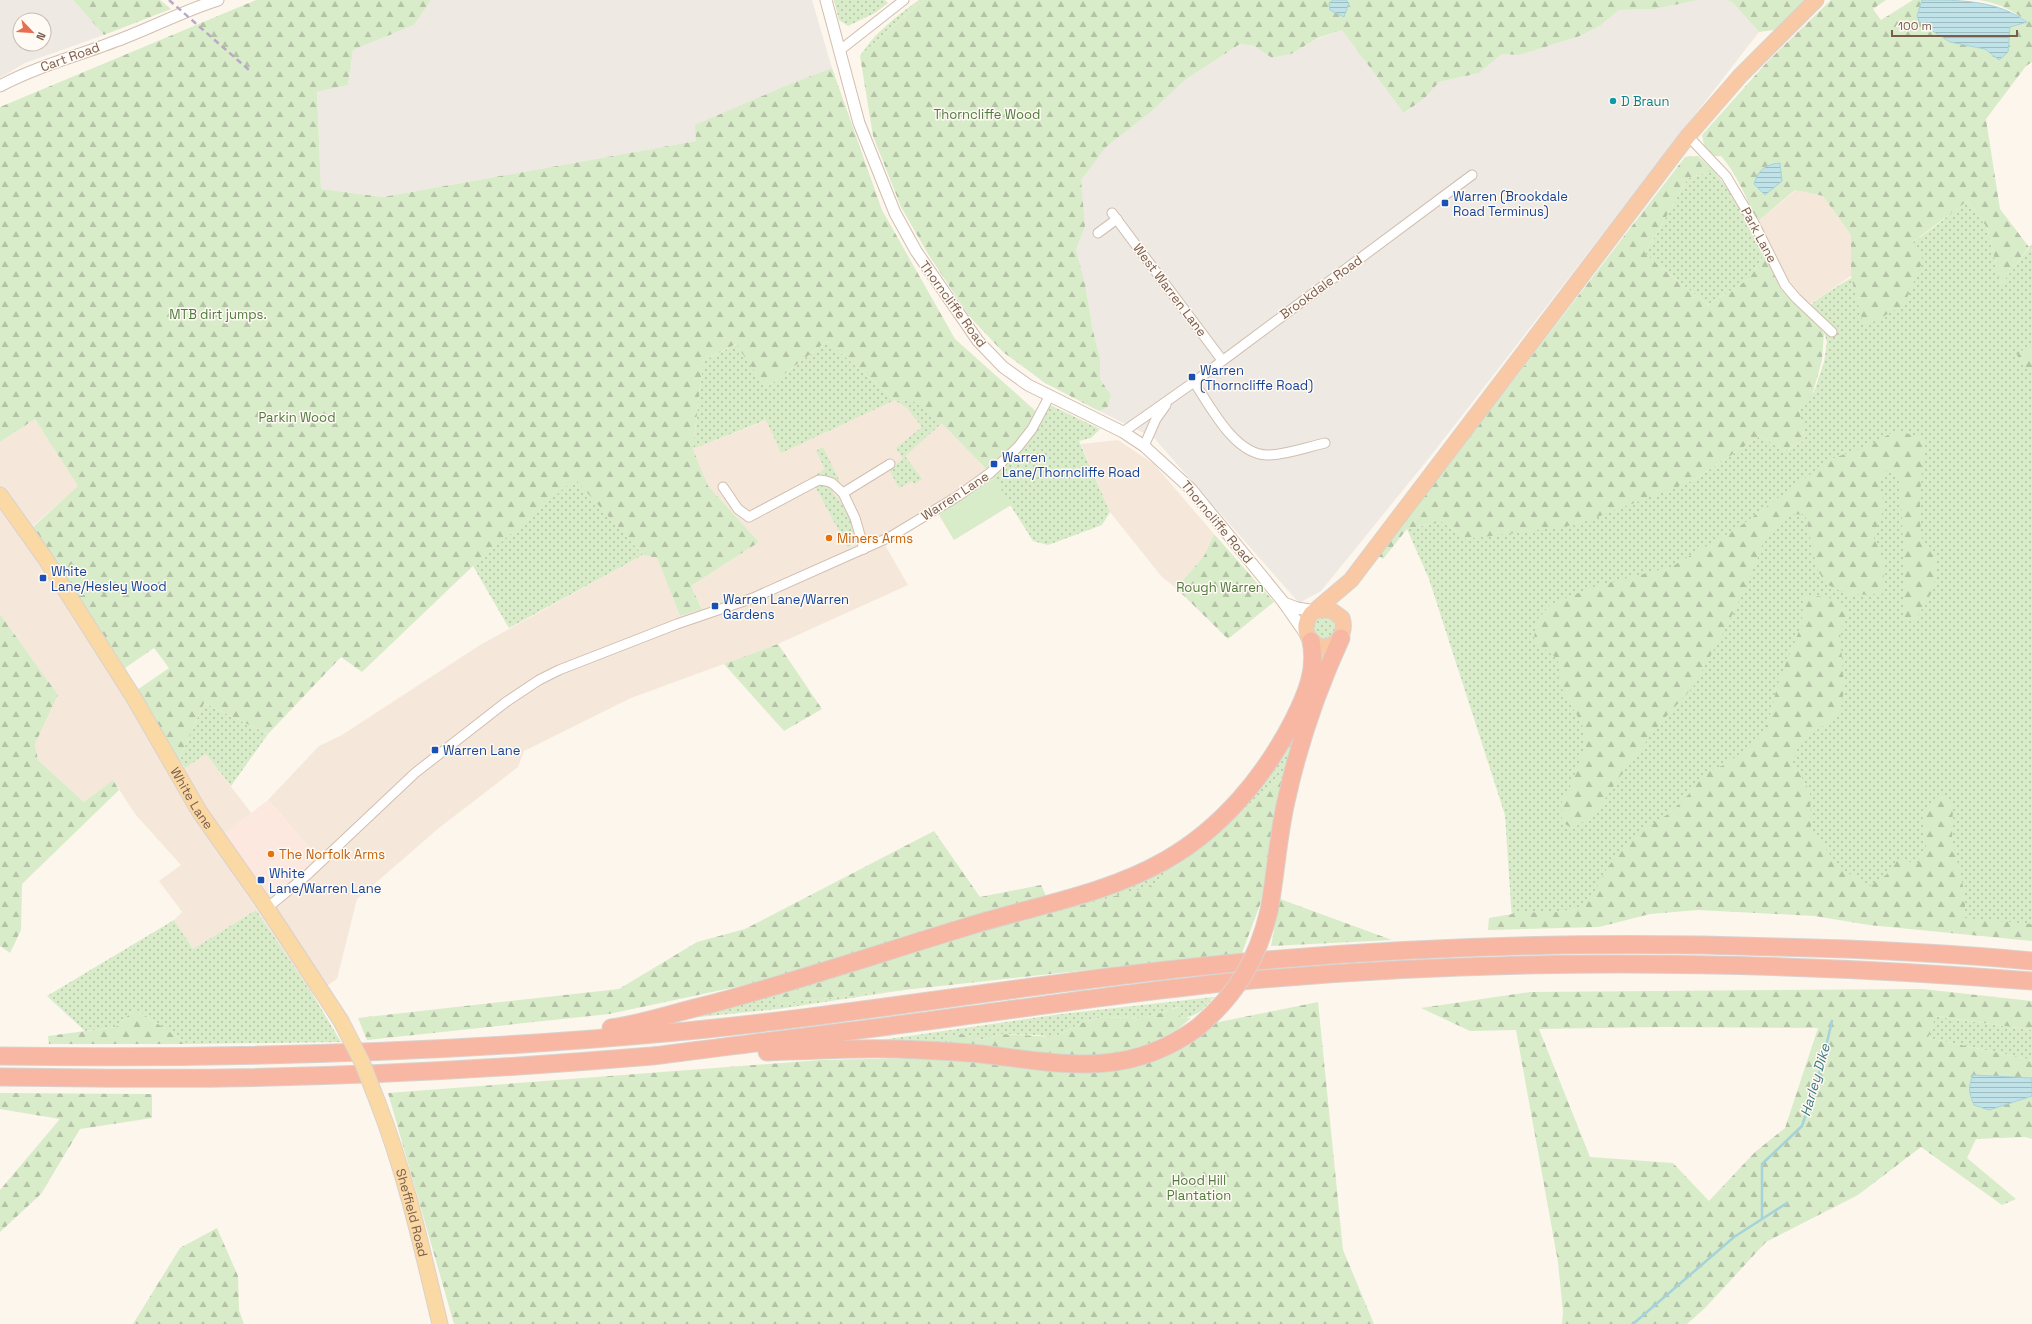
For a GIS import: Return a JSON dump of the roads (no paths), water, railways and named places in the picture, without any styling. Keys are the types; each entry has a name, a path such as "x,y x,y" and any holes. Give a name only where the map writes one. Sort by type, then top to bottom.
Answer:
{"highway":[{"path":"474,1047 623,1026 749,994 970,926 1102,888 1164,861 1194,841 1218,822 1246,793 1268,764 1289,728 1309,686 1314,660 1306,628 1307,620 1351,580 1688,136 1740,76 1816,0"},
{"path":"652,1056 871,1048 973,1054 1042,1062 1094,1065 1134,1058 1155,1051 1183,1038 1197,1028 1223,1004 1247,971 1261,942 1269,911 1287,797 1302,738 1329,664 1341,638 1344,626 1342,618 1343,600 1351,580"},
{"path":"1317,610 1332,610 1342,618"},
{"path":"1309,638 1316,645 1329,646 1341,638"},
{"path":"0,1056 261,1056 474,1047 584,1040 756,1023 1084,980 1224,964 1393,950 1561,945 1720,945 1868,950 2032,961"},
{"path":"0,1077 223,1078 401,1072 559,1064 652,1056 1233,982 1421,970 1605,964 1752,965 1895,971 2032,981"}],"main road":[{"name":"White Lane","path":"0,495 45,558 134,698 199,811 267,908 341,1021 362,1062 378,1103"},
{"name":"Sheffield Road","path":"378,1103 392,1141 410,1199 440,1324"}],"street":[{"name":"Cart Road","path":"0,86 33,71 141,31 196,7 218,0"},
{"name":"Thorncliffe Road","path":"826,0 859,122 885,191 916,251 978,341 1003,366 1028,385 1124,432 1144,446 1190,489 1284,603 1309,638"},
{"path":"839,51 904,0"},
{"name":"Park Lane","path":"1688,136 1726,176 1754,223 1786,285 1796,298 1832,332"},
{"name":"Brookdale Road","path":"1124,432 1194,382 1472,175"},
{"name":"West Warren Lane","path":"1098,233 1115,216 1222,360"},
{"path":"1194,382 1222,423 1240,445 1248,450 1269,455 1325,443"},
{"name":"Warren Lane","path":"267,908 307,875 415,773 506,702 539,680 560,670 677,624 753,598 882,541 951,500 990,473 1018,447 1032,429 1050,396"},
{"name":"Brookdale Road","path":"1144,446 1156,419 1170,399"},
{"path":"843,493 890,464"},
{"path":"723,487 738,509 749,517 819,480 832,483 843,493 855,518 864,550"},
{"path":"1284,603 1297,608 1317,610"}],"water":[{"path":"1333,0 1346,0 1349,3 1344,17 1330,10 1329,3"},
{"path":"1922,0 1964,1 1991,5 2003,9 2027,22 2010,27 2008,52 1999,60 1985,49 1950,42 1920,23 1917,16"},
{"path":"1780,163 1782,181 1765,195 1754,184 1756,179 1760,171 1767,166"},
{"path":"1973,1075 2032,1078 2032,1096 1989,1110 1974,1105 1970,1090 1970,1083"}],"waterway":[{"name":"Harley Dike","path":"1762,1219 1762,1164 1802,1126 1820,1071 1832,1021"},
{"name":"Harley Dike","path":"1633,1324 1734,1237 1787,1203"}],"railway":[{"path":"169,0 249,70"}],"place":[{"name":"D Braun","path":"1613,101"},
{"name":"Warren (Brookdale Road Terminus)","path":"1445,203"},
{"name":"Warren (Thorncliffe Road)","path":"1192,377"},
{"name":"Warren Lane/Thorncliffe Road","path":"994,464"},
{"name":"Miners Arms","path":"829,538"},
{"name":"White Lane/Hesley Wood","path":"43,578"},
{"name":"Warren Lane/Warren Gardens","path":"715,606"},
{"name":"Warren Lane","path":"435,750"},
{"name":"The Norfolk Arms","path":"271,854"},
{"name":"White Lane/Warren Lane","path":"261,880"}],"park label":[{"name":"Thorncliffe Wood","path":"987,114"},
{"name":"MTB dirt jumps.","path":"218,314"},
{"name":"Parkin Wood","path":"297,417"},
{"name":"Rough Warren","path":"1220,587"},
{"name":"Hood Hill Plantation","path":"1199,1188"}]}
